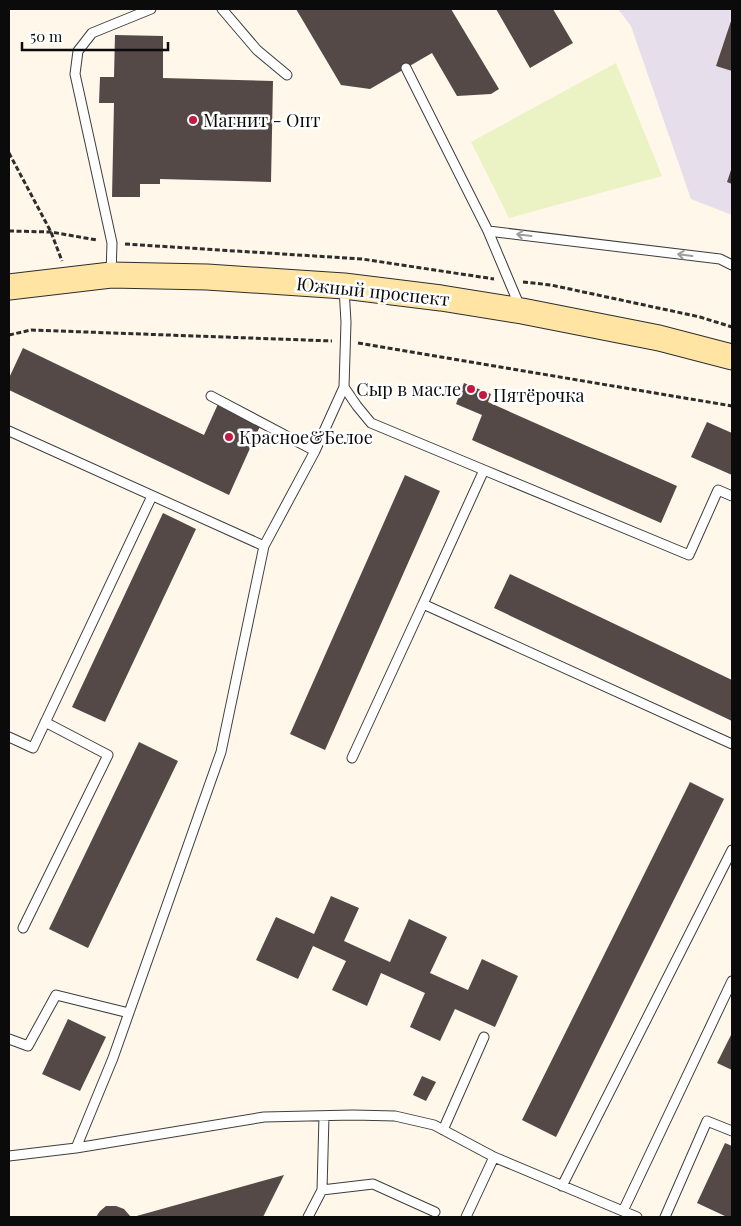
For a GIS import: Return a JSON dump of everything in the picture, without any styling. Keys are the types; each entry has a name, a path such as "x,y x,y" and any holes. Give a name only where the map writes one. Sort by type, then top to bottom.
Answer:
{"main road":[{"name":"Южный проспект","path":"9,286 111,275 207,277 344,286 441,298 522,311 659,338 732,357"}],"lane":[{"path":"111,275 112,243 75,74 78,51 92,33 151,9"},
{"path":"222,9 256,50 287,75"},
{"path":"406,68 488,231 522,311"},
{"path":"488,231 720,259 732,265"},
{"path":"76,1148 113,1058 221,752 264,546 315,451 344,387 344,286"},
{"path":"344,387 371,423 689,555 718,490 732,496"},
{"path":"210,396 315,451"},
{"path":"9,431 264,546"},
{"path":"352,758 484,470"},
{"path":"9,737 33,748 152,496"},
{"path":"423,604 732,744"},
{"path":"23,928 108,755 46,722"},
{"path":"562,1186 732,850"},
{"path":"623,1211 732,981"},
{"path":"9,1039 28,1046 56,995 129,1013"},
{"path":"443,1130 484,1036"},
{"path":"308,1217 322,1190 324,1116"},
{"path":"9,1156 76,1148 264,1117 395,1116 434,1125 494,1157 637,1217"},
{"path":"665,1217 707,1121 732,1131"},
{"path":"466,1217 494,1157"},
{"path":"322,1190 373,1184 435,1212"}],"path":[{"path":"9,153 51,232 70,280"},
{"path":"9,231 51,232"},
{"path":"9,335 32,330 345,341 732,406"}],"shaded area":[{"path":"618,9 732,9 732,215 691,199 631,26"}],"green space":[{"path":"616,63 662,176 509,218 471,142"}],"building":[{"path":"296,9 451,9 499,89 491,94 457,96 432,53 370,89 341,85"},
{"path":"496,9 553,9 573,43 530,68"},
{"path":"732,18 732,71 716,66"},
{"name":"Магнит - Опт","path":"115,35 163,36 163,78 273,81 271,182 160,179 160,184 140,184 140,197 112,197 114,103 99,103 100,77 114,77"},
{"path":"732,167 732,184 727,182"},
{"path":"23,348 204,435 218,404 261,424 229,495 9,390 9,378"},
{"path":"464,383 491,394 488,402 677,486 661,523 472,440 482,415 456,404"},
{"path":"707,422 732,433 732,475 691,457"},
{"path":"405,475 440,491 325,750 290,734"},
{"path":"163,513 196,529 105,722 72,707"},
{"path":"510,574 732,680 732,721 494,608"},
{"path":"139,742 178,761 88,948 49,929"},
{"path":"690,782 724,799 556,1137 522,1120"},
{"path":"331,896 359,908 344,941 390,962 409,919 447,937 430,973 468,990 482,959 518,976 495,1027 455,1009 440,1041 410,1027 425,993 381,973 367,1006 332,990 346,961 313,946 298,979 256,960 276,917 314,934"},
{"path":"68,1019 106,1037 80,1091 42,1074"},
{"path":"732,1033 732,1070 717,1063"},
{"path":"422,1076 436,1082 426,1101 413,1095"},
{"path":"725,1143 732,1146 732,1217 727,1217 697,1203"},
{"path":"284,1175 263,1217 133,1217"},
{"path":"106,1206 116,1206 124,1209 131,1217 96,1217"}],"place":[{"name":"Магнит - Опт","path":"193,120"},
{"name":"Сыр в масле","path":"471,389"},
{"name":"Пятёрочка","path":"483,395"},
{"name":"Красное&Белое","path":"229,437"}]}
